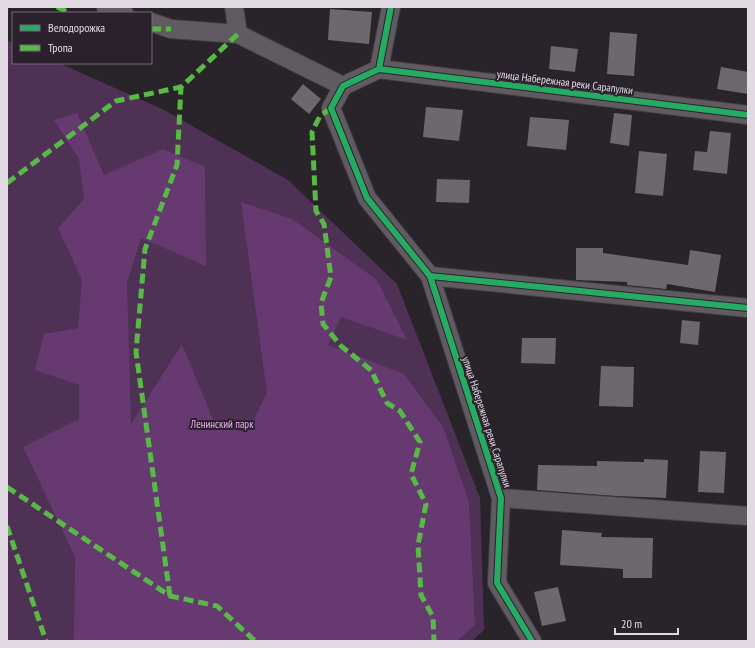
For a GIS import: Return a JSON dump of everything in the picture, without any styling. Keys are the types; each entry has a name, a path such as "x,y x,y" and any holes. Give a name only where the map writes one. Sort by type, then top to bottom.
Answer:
{"street":[{"path":"106,7 121,12"},
{"path":"234,7 238,34"},
{"path":"152,22 171,29 238,34 343,86 379,69 391,7"},
{"name":"улица Набережная реки Сарапулки","path":"379,69 748,115"},
{"name":"улица Набережная реки Сарапулки","path":"343,86 331,108 367,198 430,276 500,498 497,583 532,641"},
{"path":"430,276 748,308"},
{"name":"улица Набережная реки Сарапулки","path":"500,498 748,516"}],"green space":[{"name":"Ленинский парк","path":"7,40 12,42 12,64 61,64 164,110 288,180 397,284 480,498 484,630 472,641 7,641"}],"shaded area":[{"name":"Ленинский парк","path":"77,113 104,175 163,149 205,167 206,266 141,238 127,282 131,424 182,344 214,422 247,433 267,393 241,202 292,219 377,280 407,340 341,317 328,345 404,374 443,427 469,502 475,625 457,641 74,641 75,557 23,447 79,419 79,385 35,370 44,334 78,328 82,280 58,228 84,199 79,159 54,120"}],"building":[{"path":"330,9 372,12 369,44 328,40"},
{"path":"610,32 637,34 634,76 607,74"},
{"path":"551,46 578,49 575,72 549,69"},
{"path":"721,67 748,72 748,94 717,89"},
{"path":"303,84 321,99 309,114 291,99"},
{"path":"426,107 463,110 459,141 423,137"},
{"path":"614,113 632,115 629,146 610,143"},
{"path":"530,117 569,120 566,150 527,146"},
{"path":"710,131 731,133 727,174 693,170 695,151 707,152"},
{"path":"639,151 667,154 663,196 635,193"},
{"path":"437,179 470,180 469,203 436,202"},
{"path":"576,248 603,248 603,253 688,265 690,250 721,255 715,292 667,284 666,289 627,285 627,282 576,280"},
{"path":"682,320 700,322 698,345 680,343"},
{"path":"522,338 556,338 555,364 521,363"},
{"path":"601,366 634,367 633,407 599,406"},
{"path":"700,451 726,452 724,493 698,492"},
{"path":"644,459 668,460 666,498 537,490 538,465 597,466 597,461 644,462"},
{"path":"562,530 602,533 601,537 653,538 652,578 623,578 623,569 560,565"},
{"path":"558,587 566,621 542,626 534,592"}],"marked path":[{"path":"57,7 68,12"},
{"path":"152,29 171,29"},
{"path":"170,596 136,352 145,249 177,165 181,87 238,34"},
{"path":"7,183 116,101 181,87"},
{"path":"331,108 320,116 312,132 316,211 324,224 331,277 321,303 323,324 341,346 371,370 387,403 400,411 420,442 411,474 426,504 418,545 421,595 433,617 434,641"},
{"path":"7,487 170,596 217,606 255,641"},
{"path":"7,526 46,641"}],"cycle path":[{"path":"391,7 379,69 343,86 331,108 367,198 430,276 501,498 497,583 532,641"},
{"path":"379,69 748,115"},
{"path":"430,276 748,308"}]}
